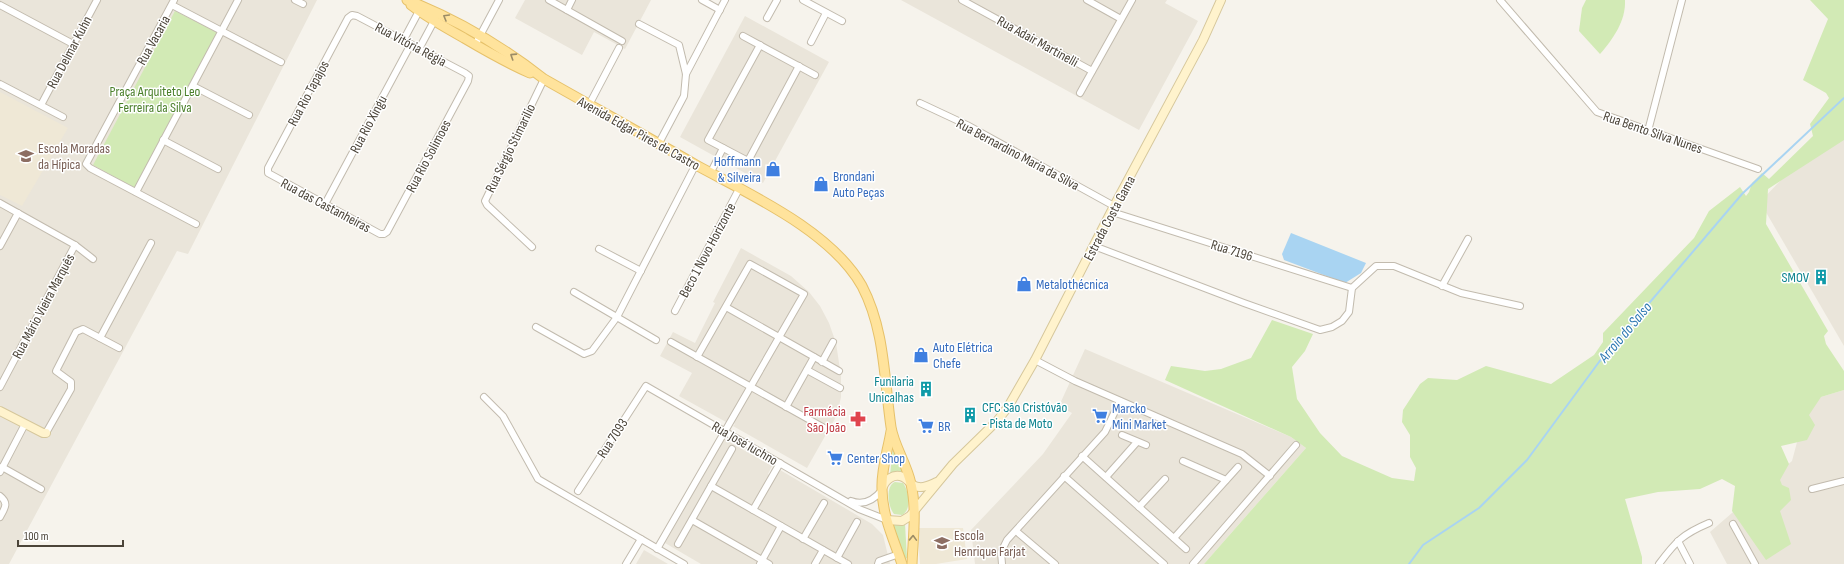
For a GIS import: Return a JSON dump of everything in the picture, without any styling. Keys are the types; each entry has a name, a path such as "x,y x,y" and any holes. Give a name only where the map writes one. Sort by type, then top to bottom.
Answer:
{"main road":[{"name":"Avenida Edgar Pires de Castro","path":"406,0 434,21 478,41"},
{"name":"Avenida Edgar Pires de Castro","path":"406,0 438,13 510,64 544,79 696,164 811,231 829,245 852,271 870,303 876,321 883,349 892,429 911,483 914,512 912,564"},
{"name":"Estrada Costa Gama","path":"914,512 938,481 997,421 1008,407 1035,360 1203,40 1221,0"},
{"path":"0,411 43,433 46,433"},
{"name":"Avenida Edgar Pires de Castro","path":"892,429 882,473 882,490 887,520 902,564"},
{"path":"882,490 886,481 894,476 904,477 911,483"},
{"name":"Estrada Costa Gama","path":"911,483 920,487 938,481"},
{"path":"887,520 902,521 907,519 914,512"}],"street":[{"name":"Rua Delmar Kuhn","path":"41,105 97,0"},
{"path":"196,224 136,192 238,0"},
{"path":"295,0 303,4"},
{"path":"478,41 499,0"},
{"path":"549,0 622,40"},
{"path":"567,10 572,0"},
{"path":"702,0 720,10"},
{"path":"686,74 726,0"},
{"path":"767,18 777,0"},
{"path":"803,0 842,21"},
{"name":"Rua Adair Martinelli","path":"962,0 1092,71"},
{"path":"1087,0 1121,19"},
{"path":"1080,93 1132,0"},
{"name":"Rua Bento Silva Nunes","path":"1500,0 1597,112 1758,169"},
{"path":"1648,131 1682,0"},
{"path":"173,2 222,31 281,62"},
{"name":"Rua Vacaria","path":"136,192 90,168 86,164 173,2"},
{"path":"0,5 73,44"},
{"path":"404,41 419,11"},
{"path":"811,42 826,13"},
{"name":"Rua Vitória Régia","path":"352,15 411,44 468,76"},
{"name":"Rua Rio Tapajos","path":"268,173 268,168 348,18 352,15"},
{"path":"419,49 434,21"},
{"path":"639,24 679,45 686,74 684,96 659,144"},
{"path":"743,36 815,75"},
{"name":"Rua Rio Xingu","path":"325,204 411,44"},
{"path":"760,45 708,140 748,161 799,66"},
{"path":"589,105 619,48"},
{"name":"Rua Rio Solimoes","path":"384,234 387,232 450,115 468,81 468,76"},
{"name":"Rua Sérgio Stimarilio","path":"532,247 487,205 485,201 544,79"},
{"path":"0,84 63,118"},
{"path":"193,86 250,115"},
{"name":"Rua Bernardino Maria da Silva","path":"920,103 967,125 1113,209"},
{"path":"163,140 218,169"},
{"path":"710,172 724,148"},
{"path":"536,327 584,354 588,354 592,351 617,317 696,164"},
{"name":"Rua das Castanheiras","path":"268,173 380,234 384,234"},
{"name":"Beco 1 Novo Horizonte","path":"675,311 739,189"},
{"path":"0,204 75,245 93,259"},
{"name":"Rua 7196","path":"1113,209 1352,288"},
{"path":"0,246 18,213"},
{"path":"1442,286 1468,239"},
{"path":"100,338 151,243"},
{"name":"Rua Mário Vieira Marquês","path":"0,387 75,245"},
{"path":"1094,246 1320,330 1332,327 1342,321 1349,312 1352,288 1370,270 1376,266 1384,265 1394,266 1473,297 1505,301 1520,306"},
{"path":"599,249 641,272"},
{"path":"657,549 724,431 732,422 804,294 750,264 697,358"},
{"path":"574,292 656,340"},
{"path":"726,307 839,371"},
{"path":"46,433 72,385 71,382 56,371 76,332 83,329 119,348"},
{"path":"670,342 826,429"},
{"path":"822,362 833,342"},
{"path":"786,407 814,357"},
{"path":"1035,360 1075,381 1242,454 1270,476"},
{"path":"807,370 840,388"},
{"name":"Rua José Iuchno","path":"646,386 872,516 887,520"},
{"name":"Rua 7093","path":"578,491 646,386"},
{"path":"484,397 503,416 538,479 684,564"},
{"path":"1002,564 1001,552 1004,546 1064,476 1106,432 1120,401"},
{"path":"25,424 1,469 41,489"},
{"path":"1122,435 1146,445"},
{"path":"1106,477 1137,442"},
{"path":"1193,564 1296,445"},
{"path":"678,544 732,450"},
{"path":"1082,456 1186,549"},
{"path":"1183,461 1226,480"},
{"path":"753,510 780,463"},
{"path":"1174,538 1238,467"},
{"path":"1064,476 1164,564"},
{"path":"1139,507 1165,479"},
{"path":"1812,488 1844,481"},
{"path":"711,486 848,564"},
{"name":"Rua José Iuchno","path":"845,500 863,503 876,497 882,490"},
{"path":"0,496 5,500 6,504 0,517"},
{"path":"803,539 824,503"},
{"path":"692,520 761,562 769,564"},
{"path":"837,558 857,522"},
{"path":"1659,564 1678,541 1689,532 1709,523"},
{"path":"1732,524 1755,564"},
{"path":"761,562 781,526"},
{"path":"1016,531 1055,564"},
{"path":"626,564 641,539"},
{"path":"1678,541 1690,564"},
{"path":"815,564 823,550"},
{"path":"878,564 879,561 899,554"}],"shaded area":[{"path":"0,0 317,0 188,254 177,251 9,564 0,564"},
{"path":"525,0 651,0 625,49 594,32 582,55 515,18"},
{"path":"901,0 1167,0 1165,3 1198,21 1139,130"},
{"path":"745,16 829,62 763,183 680,137"},
{"name":"Escola Moradas da Hípica","path":"0,92 68,128 22,206 0,195"},
{"name":"SMOV","path":"1844,114 1844,346 1760,202"},
{"path":"741,248 791,276 809,292 820,306 829,323 836,343 841,376 841,397 837,415 807,468 733,426 735,424 728,419 726,422 679,396 692,373 660,356 673,332 695,343 715,303 713,302"},
{"path":"1085,349 1291,437 1306,448 1204,564 975,564 971,530 1043,454 1072,413 1059,406"},
{"path":"1844,390 1844,564 1727,564 1710,532 1792,461 1808,401"},
{"path":"724,439 772,466 768,474 775,478 780,470 872,524 883,535 890,564 701,564 665,543"},
{"name":"Escola Henrique Farjat","path":"917,528 963,528 967,559 936,564 920,564"},
{"path":"644,550 668,564 636,564"}],"green space":[{"path":"1586,0 1625,0 1625,8 1618,29 1600,54 1579,31 1582,8"},
{"path":"1810,0 1844,0 1844,140 1768,189 1766,224 1828,331 1824,336 1826,344 1844,371 1844,390 1821,397 1809,415 1815,425 1807,440 1781,446 1789,464 1780,480 1782,485 1789,488 1791,500 1780,511 1791,544 1766,560 1732,511 1735,486 1722,479 1700,489 1658,492 1625,499 1642,557 1642,564 1204,564 1306,448 1291,437 1165,380 1171,366 1205,371 1221,369 1251,358 1272,320 1313,334 1305,351 1292,367 1297,399 1320,433 1342,456 1392,478 1414,481 1416,468 1410,457 1410,435 1402,422 1403,410 1420,384 1428,378 1457,380 1486,366 1551,384 1594,355 1603,342 1603,333 1694,238 1709,211 1740,187 1746,196 1752,183 1762,173 1769,179 1813,136 1810,124 1829,98 1826,93 1803,80 1828,19"},
{"name":"Praça Arquiteto Leo Ferreira da Silva","path":"175,11 218,33 135,188 93,165"},
{"path":"893,447 895,447 903,474 890,475"},
{"path":"895,482 903,483 908,495 907,509 902,515 894,514 890,507 888,497 889,492 892,484"},
{"path":"905,524 907,558 903,560 893,525"}],"water":[{"path":"1291,233 1366,263 1361,273 1345,283 1284,260 1282,254"}],"waterway":[{"name":"Arroio do Salso","path":"1409,564 1423,545 1479,508 1527,460 1599,362 1742,194 1844,98"}],"place":[{"name":"Escola Moradas da Hípica","path":"26,156"},
{"name":"Hoffmann & Silveira","path":"773,169"},
{"name":"Brondani Auto Peças","path":"821,184"},
{"name":"SMOV","path":"1821,277"},
{"name":"Metalothécnica","path":"1024,284"},
{"name":"Auto Elétrica Chefe","path":"921,355"},
{"name":"Funilaria Unicalhas","path":"926,389"},
{"name":"CFC São Cristóvão - Pista de Moto","path":"970,415"},
{"name":"Marcko Mini Market","path":"1100,416"},
{"name":"Farmácia São João","path":"858,419"},
{"name":"BR","path":"926,426"},
{"name":"Center Shop","path":"835,458"},
{"name":"Escola Henrique Farjat","path":"942,543"}]}
